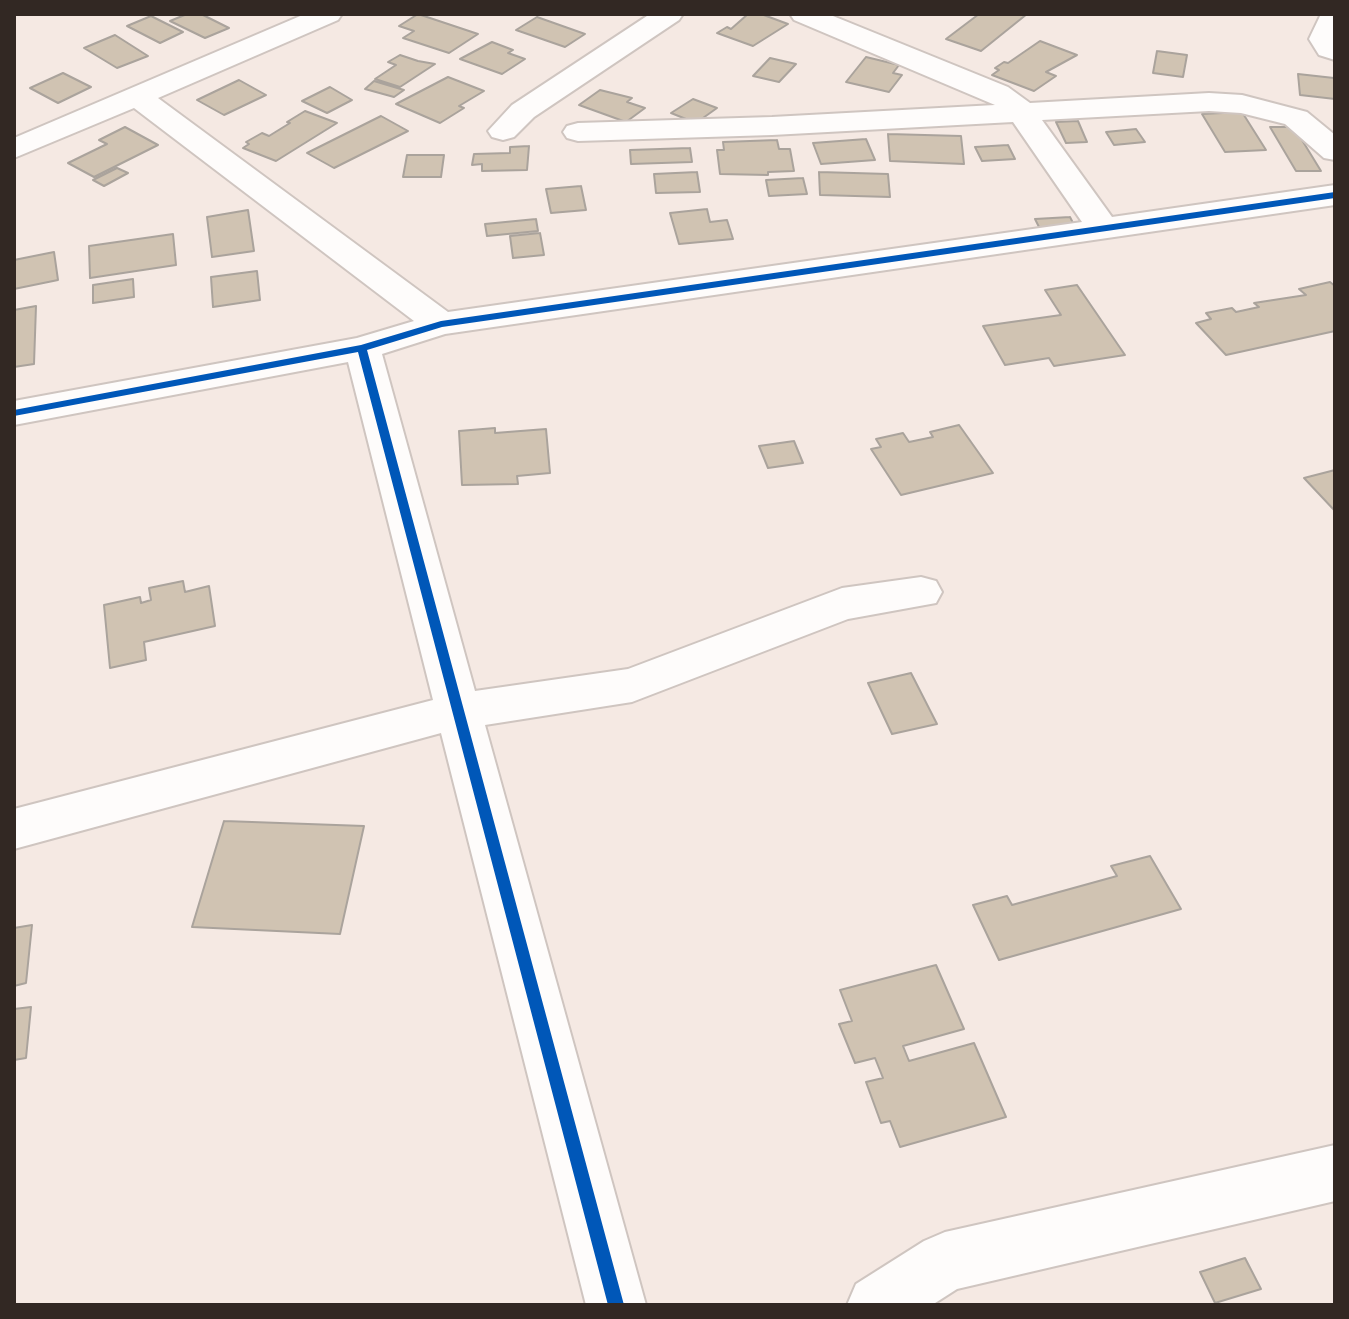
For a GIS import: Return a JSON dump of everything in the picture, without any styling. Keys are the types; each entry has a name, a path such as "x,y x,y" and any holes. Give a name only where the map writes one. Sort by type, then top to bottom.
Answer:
{"street":[{"path":"254,14 287,32"},
{"path":"14,149 328,14"},
{"path":"503,131 523,111 669,14"},
{"path":"804,14 998,93 1020,110 1104,229"},
{"path":"1335,14 1323,39 1335,52"},
{"path":"138,97 441,324"},
{"path":"578,132 744,128 1020,110 1209,102 1242,104 1296,118 1335,151"},
{"path":"14,413 362,348 441,324 1335,195"},
{"path":"362,348 616,1305"},
{"path":"14,829 458,711 632,685 842,604 921,592"},
{"path":"877,1305 945,1262 1335,1173"}],"building":[{"path":"187,14 201,14 229,28 205,38 170,21"},
{"path":"418,14 478,34 449,53 403,38 414,31 399,26"},
{"path":"748,14 761,14 788,24 753,46 717,33 727,27 731,29"},
{"path":"979,14 1027,14 981,51 946,39"},
{"path":"151,16 183,32 160,43 127,26"},
{"path":"537,17 585,34 565,47 516,30"},
{"path":"115,35 148,56 117,68 84,48"},
{"path":"1040,41 1077,55 1046,72 1056,76 1034,91 992,75 999,70 995,68 1008,63"},
{"path":"492,42 513,50 508,53 525,59 502,74 460,59"},
{"path":"1157,51 1187,55 1183,77 1153,73"},
{"path":"400,55 435,64 400,87 375,79 396,65 388,62"},
{"path":"866,57 899,65 893,73 902,75 889,92 846,82"},
{"path":"770,58 796,64 779,82 753,76"},
{"path":"63,73 91,87 58,103 30,88"},
{"path":"1298,74 1334,78 1335,99 1300,95"},
{"path":"448,77 484,91 459,106 464,108 440,123 396,104"},
{"path":"239,80 266,95 224,115 197,100"},
{"path":"374,81 404,90 394,97 365,89"},
{"path":"330,87 352,100 327,113 302,101"},
{"path":"600,90 632,98 627,102 645,108 626,122 579,105"},
{"path":"693,99 717,108 696,123 671,113"},
{"path":"305,111 337,123 276,161 243,148 249,144 246,142 262,133 269,136"},
{"path":"1242,112 1266,150 1225,152 1202,114"},
{"path":"381,116 408,131 334,168 307,153"},
{"path":"1078,121 1087,142 1066,143 1056,122"},
{"path":"125,127 158,145 94,177 68,163 107,144 99,140"},
{"path":"1270,127 1294,127 1321,171 1296,171"},
{"path":"1136,129 1145,142 1114,145 1106,132"},
{"path":"888,134 961,136 964,164 890,161"},
{"path":"866,139 875,160 821,164 813,143"},
{"path":"777,140 779,149 790,149 794,171 768,172 768,175 720,174 717,150 724,150 723,142"},
{"path":"1008,145 1015,159 982,161 975,147"},
{"path":"529,146 527,170 482,171 482,164 472,165 474,154 510,153 510,147"},
{"path":"690,148 692,162 631,164 630,150"},
{"path":"407,155 444,155 441,177 403,177"},
{"path":"117,168 128,173 104,186 93,180"},
{"path":"697,172 700,192 656,193 654,174"},
{"path":"819,172 888,174 890,197 820,195"},
{"path":"803,178 807,194 769,196 766,180"},
{"path":"581,186 586,210 551,213 546,189"},
{"path":"707,209 710,222 727,220 733,239 679,244 670,213"},
{"path":"248,210 254,251 212,257 207,217"},
{"path":"1070,217 1075,227 1040,229 1035,219"},
{"path":"536,219 538,231 487,236 485,224"},
{"path":"540,233 544,255 513,258 510,236"},
{"path":"173,234 176,265 90,278 89,246"},
{"path":"54,252 58,280 14,289 14,260"},
{"path":"257,271 260,300 213,307 211,277"},
{"path":"133,279 134,297 93,303 93,285"},
{"path":"1330,282 1335,286 1335,331 1226,355 1196,323 1211,319 1206,313 1259,307 1254,303 1306,295 1299,289"},
{"path":"1077,285 1125,355 1054,366 1049,358 1005,365 983,326 1061,315 1045,290"},
{"path":"36,306 34,364 14,367 14,310"},
{"path":"959,425 993,473 901,495 871,449 881,447 876,439 903,433 909,442 933,437 930,432"},
{"path":"495,428 495,433 546,429 550,473 517,476 518,484 462,485 459,431"},
{"path":"794,441 803,463 768,468 759,446"},
{"path":"1335,470 1335,511 1304,478"},
{"path":"183,581 185,592 209,586 215,626 144,642 146,660 110,668 104,605 140,597 141,603 151,600 149,588"},
{"path":"911,673 937,724 892,734 868,683"},
{"path":"224,821 364,826 340,934 192,927"},
{"path":"1150,856 1181,909 999,960 973,905 1007,896 1012,905 1117,876 1111,866"},
{"path":"32,925 26,983 14,986 14,928"},
{"path":"936,965 964,1029 903,1046 909,1061 974,1043 1006,1117 900,1147 890,1121 881,1123 866,1082 883,1078 875,1058 855,1063 839,1024 852,1021 840,990"},
{"path":"31,1007 26,1058 14,1060 14,1009"},
{"path":"1245,1258 1261,1289 1215,1303 1200,1272"}],"cycle path":[{"path":"14,413 362,348 441,324 1335,195"},
{"path":"362,348 616,1305"}]}
